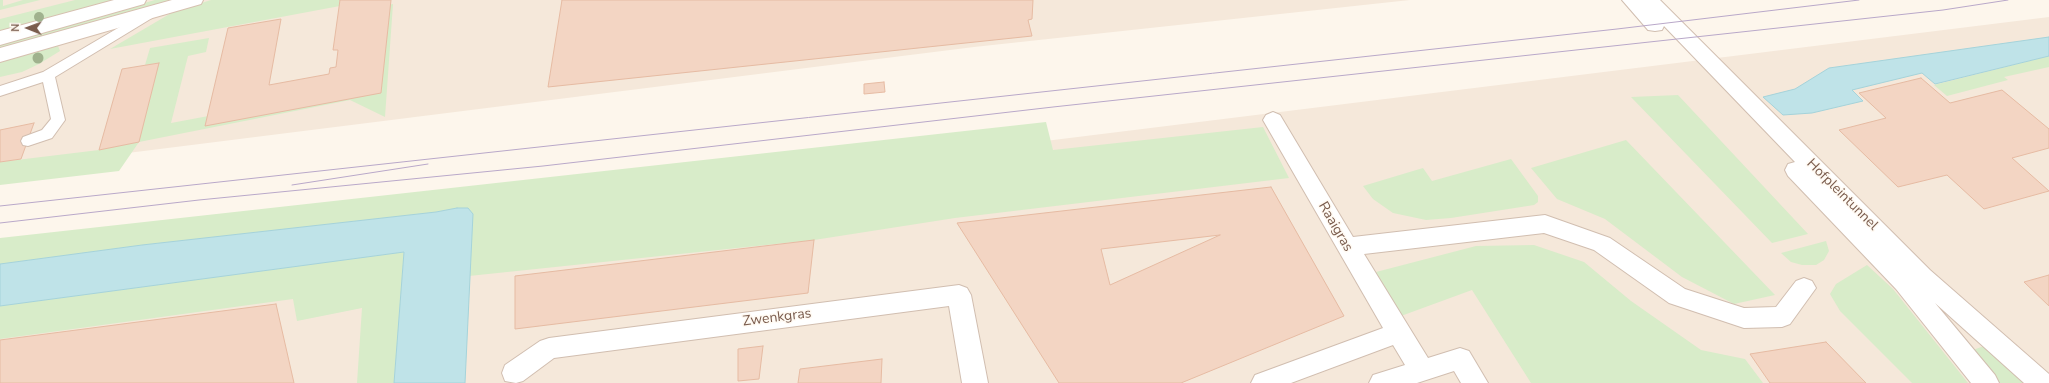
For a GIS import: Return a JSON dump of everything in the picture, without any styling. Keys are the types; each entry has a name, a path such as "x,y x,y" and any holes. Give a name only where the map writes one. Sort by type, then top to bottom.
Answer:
{"street":[{"path":"0,38 144,6 194,0"},
{"name":"Hofpleintunnel","path":"1631,0 1904,282 1986,383"},
{"name":"Hofpleintunnel","path":"1649,0 1922,277 2042,383"},
{"path":"0,55 144,6"},
{"name":"Raaigras","path":"1274,120 1347,247 1422,371"},
{"path":"1347,247 1545,224 1602,244 1677,296 1744,318 1782,317 1804,288"},
{"name":"Zwenkgras","path":"514,373 549,348 959,294 974,383"},
{"path":"1264,383 1295,370 1399,333"},
{"path":"1382,383 1460,360 1475,383"}],"lane":[{"path":"0,91 48,75 144,6"},
{"path":"28,141 47,134 58,120 48,75"}],"shaded area":[{"path":"0,0 1410,0 974,47 0,169"},
{"path":"2049,17 2049,383 0,383 0,256 859,164"}],"green space":[{"path":"0,0 3,0 3,6 23,0 40,0 0,10"},
{"path":"75,0 120,0 0,33 0,19"},
{"path":"155,0 180,0 0,51 0,43"},
{"path":"211,0 372,0 110,49 173,12"},
{"path":"393,4 385,117 350,100 139,142 119,171 0,185 0,162 99,150 138,142 159,63 145,65 150,48 209,38 206,52 188,56 171,123 363,87 347,12"},
{"path":"58,46 60,51 39,64 22,72 0,77 0,61"},
{"path":"2049,56 2049,67 2004,77 2008,80 1947,96 1934,85"},
{"path":"1678,95 1808,234 1772,243 1631,97"},
{"path":"1046,122 1053,150 1263,127 1289,178 955,218 814,240 469,276 470,252 457,208 436,212 142,245 0,264 0,238"},
{"path":"1626,140 1775,295 1734,304 1682,277 1605,219 1557,199 1531,168"},
{"path":"1511,159 1538,196 1538,202 1534,205 1451,218 1426,220 1393,213 1373,199 1363,186 1423,168 1432,181"},
{"path":"1826,241 1829,251 1824,260 1816,265 1802,265 1791,262 1781,253"},
{"path":"1534,245 1584,262 1631,301 1701,350 1745,359 1763,383 1531,383 1472,290 1401,316 1376,272 1476,246"},
{"path":"404,252 394,383 357,383 362,308 297,321 293,299 0,339 0,306"},
{"path":"1867,265 1893,289 1968,383 1912,383 1840,311 1830,294 1836,284"},
{"path":"1984,346 2027,383 1999,383 1973,350"}],"water":[{"path":"2049,37 2049,56 1935,84 1922,73 1852,90 1863,101 1812,113 1783,115 1763,97 1795,89 1829,68"},
{"path":"457,208 468,208 473,214 465,383 394,383 404,252 0,306 0,264 142,245 436,212"}],"building":[{"path":"340,0 391,0 381,93 205,126 228,28 281,19 269,85 329,74 330,68 336,67 338,50 333,50"},
{"path":"562,0 1033,0 1032,19 1028,20 1032,36 548,87"},
{"path":"159,63 139,142 99,150 122,69"},
{"path":"1921,78 1950,103 2002,90 2049,129 2049,148 2012,158 2049,191 1984,209 1947,175 1898,187 1839,130 1886,118 1859,93"},
{"path":"884,82 885,92 864,94 864,84"},
{"path":"34,123 21,159 0,162 0,130"},
{"path":"1271,187 1344,316 1181,383 1059,383 957,223","holes":["1220,235 1110,285 1101,249"]},
{"path":"814,240 808,293 515,329 515,276"},
{"path":"2049,275 2049,306 2024,282"},
{"path":"276,304 294,383 0,383 0,340"},
{"path":"1826,342 1866,383 1770,383 1750,354"},
{"path":"763,346 759,379 738,381 738,349"},
{"path":"882,359 881,383 798,383 800,369"}],"tram line":[{"path":"0,206 1617,29 1859,0"},
{"path":"0,223 199,200 543,166 1053,107 1943,10 2008,0"},
{"path":"292,185 428,164"}]}
